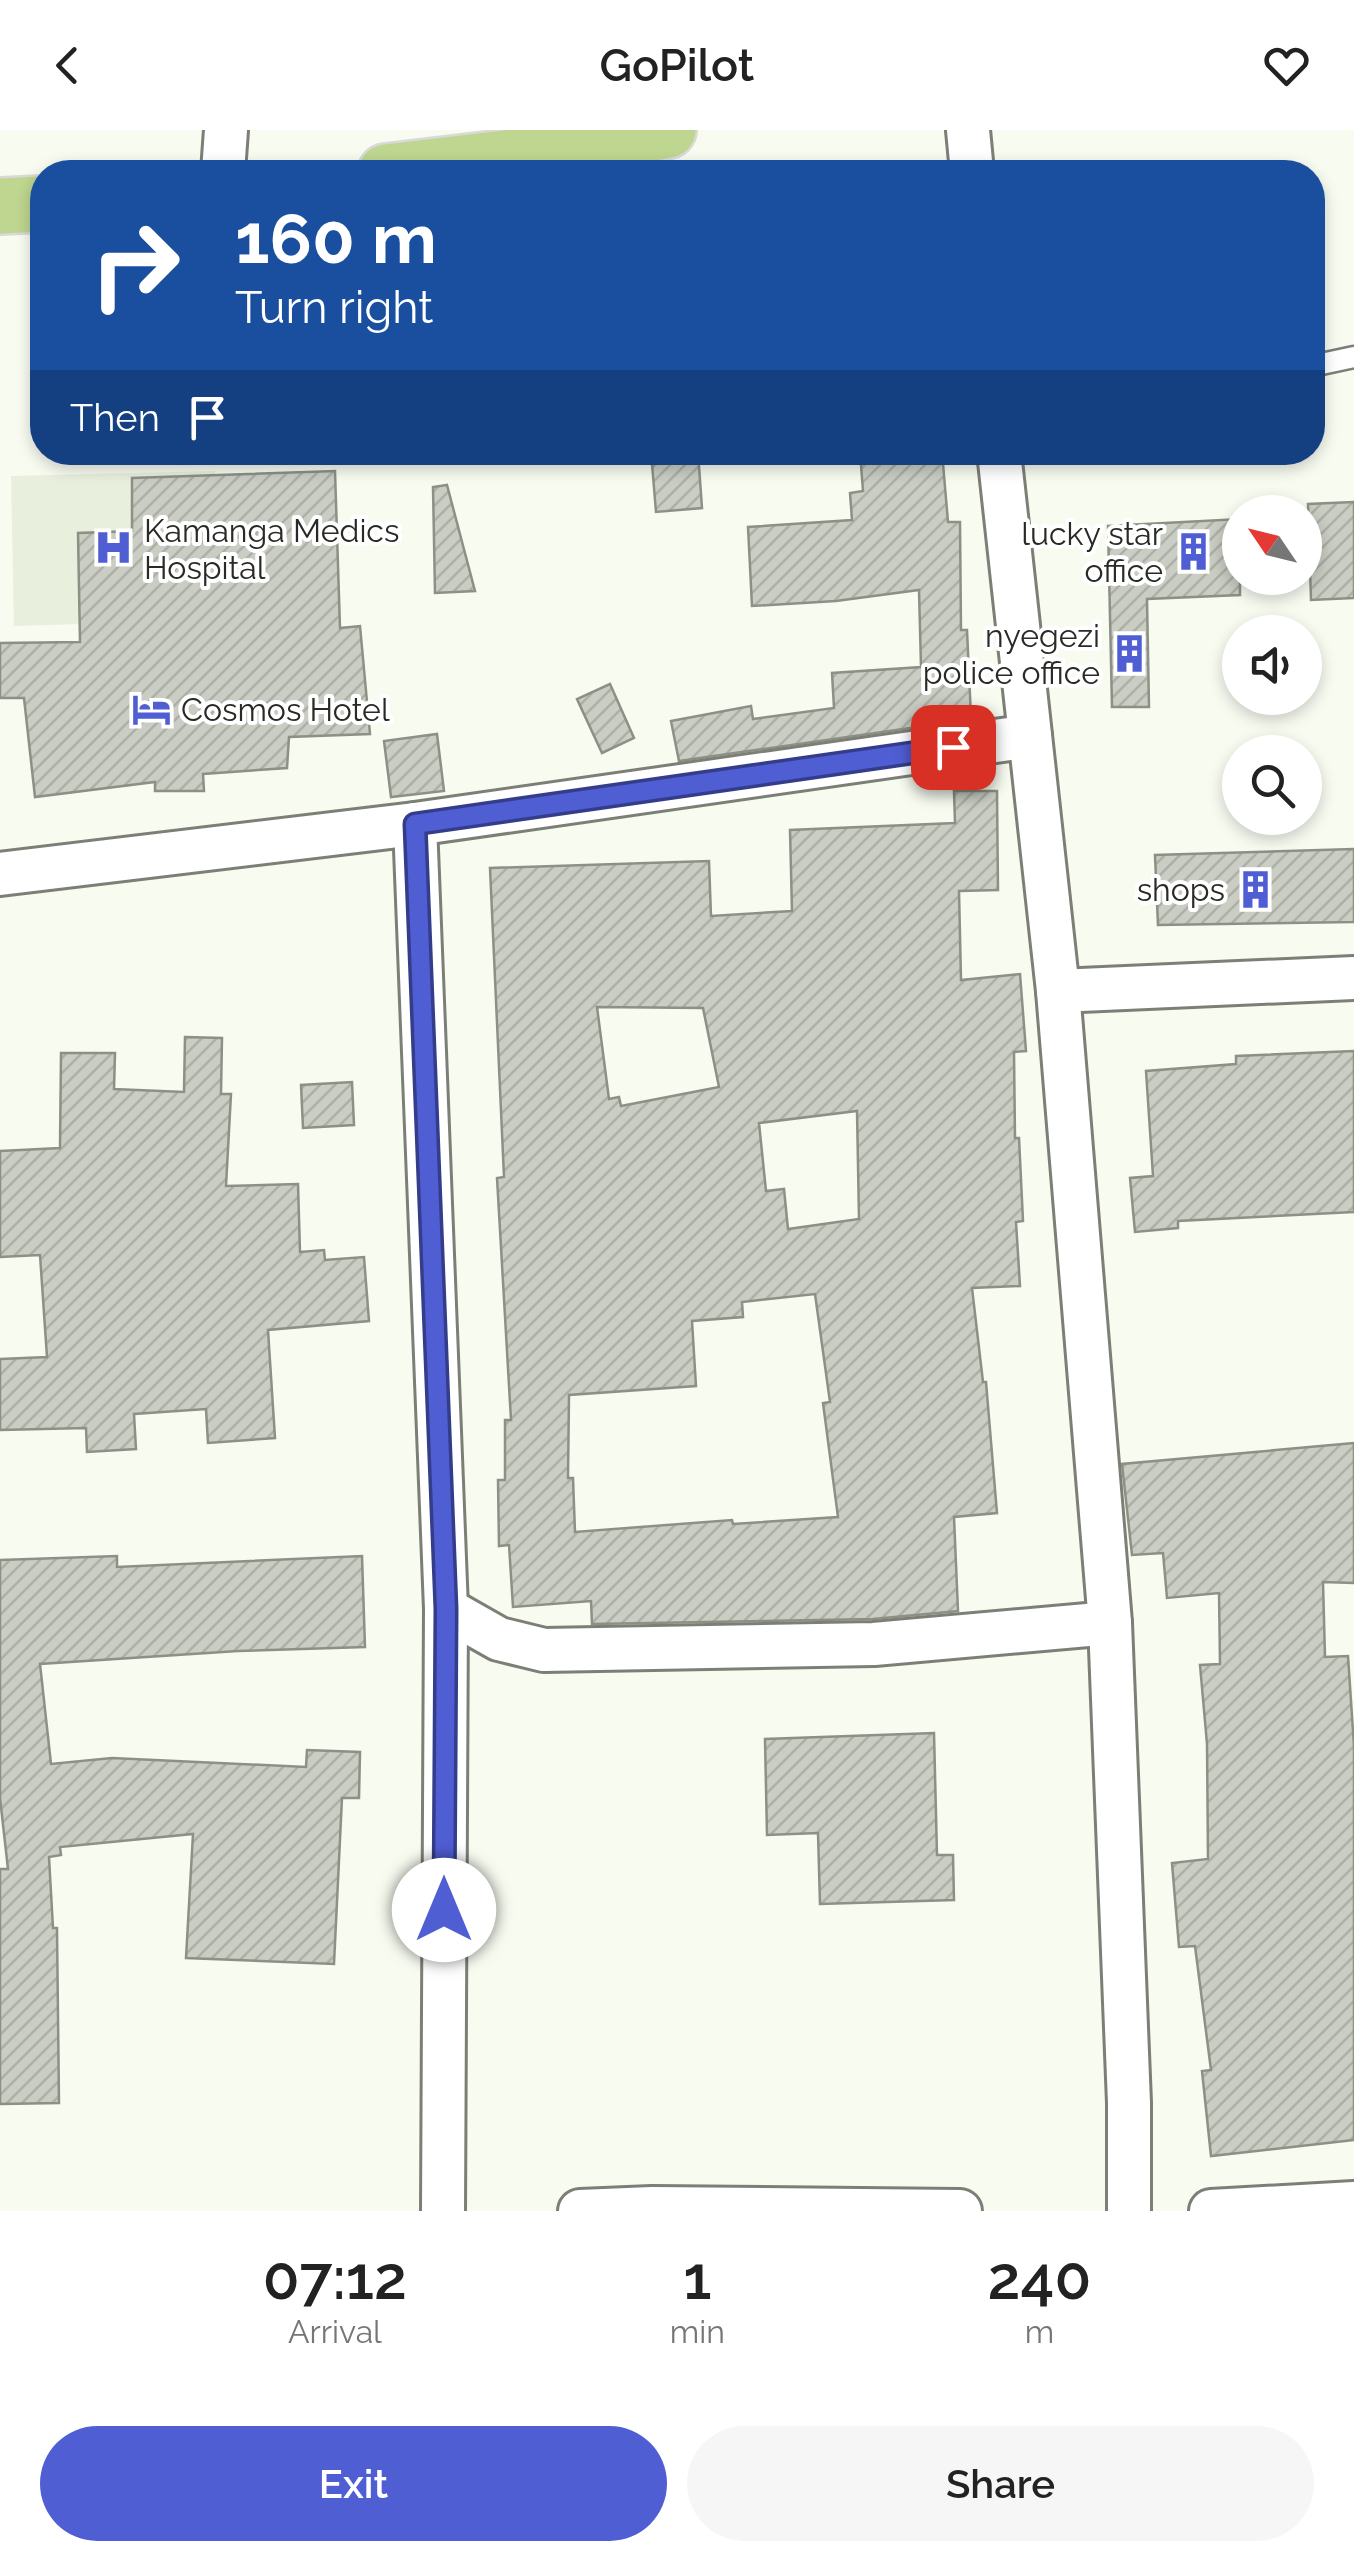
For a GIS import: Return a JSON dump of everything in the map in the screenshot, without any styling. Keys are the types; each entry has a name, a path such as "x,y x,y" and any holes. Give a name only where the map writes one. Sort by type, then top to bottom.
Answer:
{"highway":[{"path":"488,160 564,151 668,130"},
{"path":"0,206 30,205"}],"street":[{"path":"225,160 226,130"},
{"path":"968,130 971,160"},
{"path":"1000,465 1058,992 1110,1623 1130,2103 1129,2211"},
{"path":"0,874 415,824 1030,736"},
{"path":"415,824 446,1609 443,2211"},
{"path":"1058,992 1354,978"},
{"path":"446,1609 499,1639 544,1650 874,1644 1110,1623"},
{"path":"1211,2211 1354,2203"},
{"path":"580,2211 960,2211"}],"lane":[{"path":"1325,363 1354,357"}],"shaded area":[{"name":"Kamanga Medics Hospital","path":"215,471 217,620 14,626 11,476"}],"building":[{"path":"652,465 699,465 702,508 656,512"},
{"path":"861,465 943,465 948,522 960,522 961,630 967,630 971,717 916,720 917,727 679,761 671,721 751,706 753,719 834,708 832,673 921,667 919,590 836,601 752,606 748,527 852,520 850,493 863,491"},
{"path":"335,471 340,628 360,626 370,734 289,737 287,768 203,774 204,791 155,791 155,782 35,797 24,698 0,698 0,643 80,642 78,533 132,531 132,478"},
{"path":"447,485 475,591 435,593 433,487"},
{"path":"1354,502 1354,598 1311,600 1311,595 1322,595 1322,503"},
{"path":"1222,520 1222,595 1240,595 1147,599 1149,707 1112,707 1108,526"},
{"path":"610,684 634,738 602,753 577,699"},
{"path":"437,734 444,791 391,797 384,741"},
{"path":"954,791 997,791 998,890 959,891 961,980 1020,974 1026,1051 1014,1052 1015,1138 1019,1138 1023,1221 1016,1222 1020,1286 972,1288 986,1382 997,1513 954,1517 958,1611 873,1619 592,1624 591,1601 513,1607 509,1545 499,1546 498,1480 505,1480 505,1420 511,1420 497,1178 504,1177 490,868 709,861 711,916 792,911 790,830 955,823","holes":["597,1007 703,1008 719,1087 621,1106 619,1097 609,1099","857,1111 859,1219 788,1229 784,1189 766,1191 759,1123","815,1294 830,1402 823,1403 838,1517 733,1524 732,1520 575,1532 573,1478 568,1478 569,1395 696,1386 692,1321 743,1317 742,1302"]},
{"name":"shops","path":"1354,849 1354,922 1158,925 1155,855"},
{"path":"185,1037 222,1038 221,1094 231,1094 226,1186 298,1184 300,1252 324,1250 325,1260 364,1257 369,1321 268,1330 275,1438 208,1443 206,1409 134,1414 136,1449 87,1452 86,1428 0,1430 0,1359 47,1357 40,1255 0,1257 0,1151 60,1148 61,1053 115,1053 114,1089 184,1092"},
{"path":"1354,1051 1354,1212 1178,1221 1178,1228 1135,1232 1130,1178 1153,1176 1146,1071 1236,1064 1236,1056"},
{"path":"352,1082 354,1125 303,1128 301,1085"},
{"path":"1354,1443 1354,1583 1323,1582 1325,1657 1348,1656 1354,1746 1354,2140 1211,2156 1202,2071 1211,2070 1195,1946 1179,1947 1172,1863 1208,1859 1207,1744 1200,1665 1220,1664 1219,1593 1167,1598 1163,1553 1132,1555 1122,1464"},
{"path":"117,1556 117,1567 362,1556 365,1647 40,1664 51,1764 112,1758 306,1767 307,1750 360,1752 359,1798 342,1798 334,1964 186,1958 193,1834 60,1847 61,1855 49,1857 53,1928 57,1928 59,2103 0,2104 0,1869 8,1869 0,1798 0,1560"},
{"path":"934,1733 937,1855 953,1855 954,1900 820,1904 818,1833 767,1835 765,1739"}],"place":[{"name":"Kamanga Medics Hospital","path":"114,548"},
{"name":"lucky star office","path":"1193,551"},
{"name":"nyegezi police office","path":"1130,653"},
{"name":"Cosmos Hotel","path":"151,709"},
{"name":"shops","path":"1255,889"}],"route":[{"path":"444,1910 446,1609 415,824 953,747"}]}
